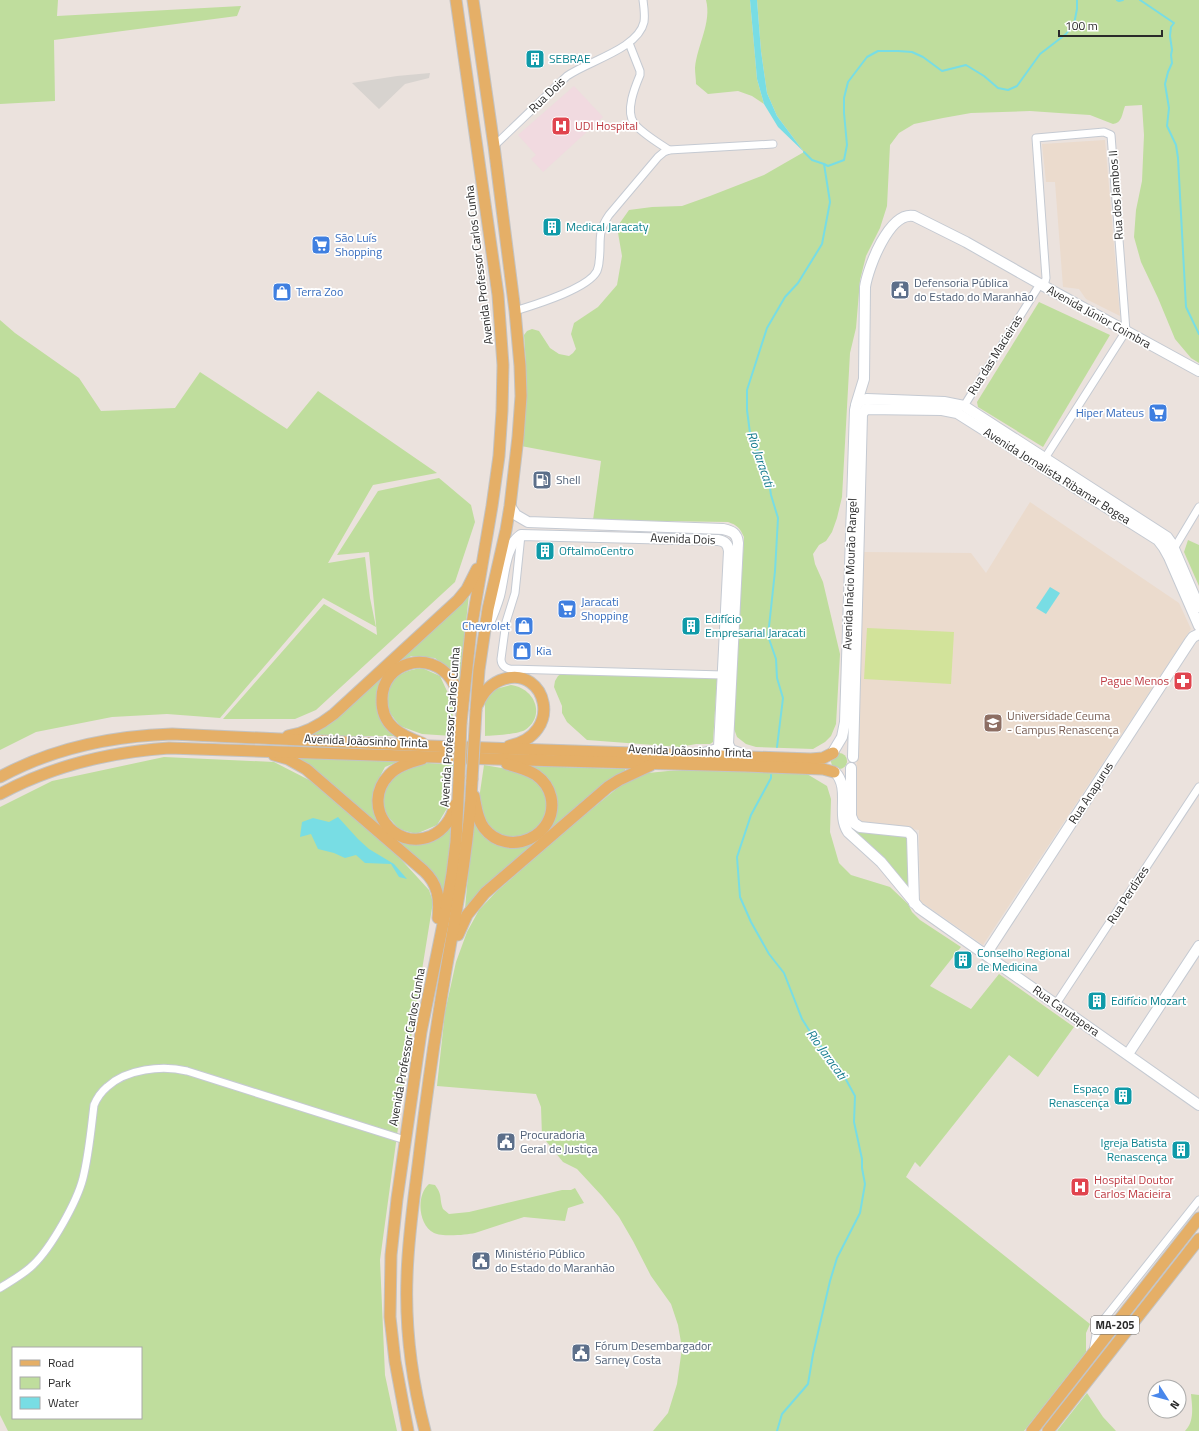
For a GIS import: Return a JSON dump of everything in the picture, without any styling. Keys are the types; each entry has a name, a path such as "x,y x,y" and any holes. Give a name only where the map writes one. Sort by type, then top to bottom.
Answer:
{"main road":[{"name":"Avenida Professor Carlos Cunha","path":"408,1431 396,1373 390,1310 391,1255 405,1140 421,1032 452,874 456,842 461,720 471,630 492,506 500,448 502,411 503,365 498,295 456,0"},
{"name":"Avenida Professor Carlos Cunha","path":"425,1431 410,1354 408,1323 407,1278 413,1208 438,1012 458,906 465,854 472,783 479,670 488,608 510,506 521,396 515,311 494,146 473,0"},
{"name":"Avenida Júnior Coimbra","path":"859,411 864,379 866,280 873,259 886,236 902,218 910,216 966,242 1199,371"},
{"name":"Avenida Jornalista Ribamar Bogea","path":"1199,607 1172,553 1164,548 1158,540 960,414 942,410 869,408 859,411 860,402 867,399 944,402 964,406 1167,536 1172,553 1199,626"},
{"name":"Avenida Inácio Mourão Rangel","path":"833,753 842,737 845,722 859,411"},
{"name":"Avenida Inácio Mourão Rangel","path":"853,757 859,411"},
{"name":"Avenida Dois","path":"510,506 516,516 528,522 723,529 731,531 737,537 728,744 733,751 752,757"},
{"path":"642,526 642,538"},
{"path":"484,637 497,602 507,559 513,542 521,535"},
{"name":"Avenida Dois","path":"521,535 724,541 728,546 729,551 719,747 697,755"},
{"path":"503,544 507,559"},
{"path":"267,739 294,735 311,730 322,724 334,714 458,600 474,577 484,552"},
{"name":"Rua Anapurus","path":"986,954 1190,641 1193,637 1199,634"},
{"path":"459,779 454,811 446,824 434,834 426,838 412,840 404,838 387,827 383,821 378,806 378,794 381,785 393,771 430,752 399,732 386,720 382,708 382,693 386,681 391,674 406,664 415,662 430,664 439,668 447,674 454,685 460,702 461,720"},
{"path":"476,710 482,695 489,687 507,678 525,680 535,688 543,700 545,708 543,720 539,728 532,736 516,744 487,748"},
{"name":"Avenida Joãosinho Trinta","path":"0,777 21,766 63,751 92,743 129,736 172,734 267,739 430,752 493,759 754,766 828,770 834,772"},
{"name":"Avenida Joãosinho Trinta","path":"0,794 34,778 64,767 93,759 120,753 169,748 430,752 487,748 818,759 833,753"},
{"path":"839,749 846,750 853,757 851,768 851,816 854,823 860,827 908,832 912,836 914,903 881,862 850,836 845,828 842,818 842,786 840,779 832,769 829,762 833,753 839,749"},
{"path":"254,750 288,759 306,769 429,876 436,888 439,901 433,970"},
{"path":"472,783 481,822 484,828 497,838 504,841 519,842 536,836 544,829 552,812 550,794 545,783 529,771 493,759"},
{"path":"447,965 462,924 467,915 486,893 608,787 655,763"},
{"path":"834,772 842,774 851,768"},
{"name":"Rua Carutapera","path":"914,903 922,911 986,954 1199,1105"},
{"path":"1128,1054 1199,946"},
{"name":"MA-205","path":"1032,1431 1199,1218"},
{"name":"MA-205","path":"1048,1431 1199,1239"}],"street":[{"path":"643,0 644,22 639,33 629,43 640,71 632,95 632,116 634,123 669,150"},
{"name":"Rua Dois","path":"494,146 567,76 581,67 629,43"},
{"name":"Rua dos Jambos II","path":"1040,284 1044,282 1046,276 1036,138 1104,132 1108,133 1111,135 1126,331"},
{"path":"515,311 580,286 597,271 599,264 600,232 603,224 658,157 664,152 669,150 773,144"},
{"name":"Rua das Macieiras","path":"964,406 1040,284"},
{"path":"1045,458 1126,331"},
{"path":"1172,553 1199,507"},
{"path":"521,535 515,593 506,622 501,659 503,666 507,668 723,675"},
{"name":"Rua Perdizes","path":"1056,1004 1199,787"},
{"path":"0,1288 33,1265 45,1251 63,1223 83,1180 94,1105 99,1096 107,1087 128,1074 163,1068 187,1071 405,1140"},
{"path":"1093,1353 1096,1335 1101,1323 1199,1200"}],"shaded area":[{"path":"430,73 429,78 405,84 379,109 352,83 397,76"},
{"name":"UDI Hospital","path":"574,86 603,117 543,172 531,159 536,155 518,135"},
{"path":"1105,140 1120,316 1086,299 1079,289 1063,287 1055,182 1046,182 1042,144"},
{"name":"Universidade Ceuma - Campus Renascença","path":"1030,502 1179,603 1191,629 983,945 920,901 919,830 863,824 855,817 863,552 971,553 986,573"}],"green space":[{"path":"0,0 58,0 57,16 241,6 237,16 54,40 55,101 0,104"},
{"path":"706,0 750,0 757,79 764,104 752,96 738,91 708,94 696,84 696,59 706,26"},
{"path":"757,0 1199,0 1199,363 1191,358 1175,339 1141,262 1134,237 1136,210 1142,181 1144,135 1142,105 1125,106 1120,120 1113,124 1090,115 1030,111 971,113 914,124 899,133 890,145 887,206 880,228 866,256 860,280 856,328 850,353 842,497 832,532 826,541 819,545 813,554 815,564 823,582 840,654 836,724 831,736 825,742 813,749 756,747 746,744 737,737 733,726 744,537 738,527 728,522 593,520 601,461 521,446 525,418 526,391 524,335 527,331 532,329 539,331 550,348 559,354 569,356 573,353 576,349 571,334 574,323 598,307 617,285 622,256 617,227 629,210 652,207 682,206 764,175 804,152 777,116 767,93 761,51"},
{"path":"1039,302 1110,335 1043,447 978,407 977,402"},
{"path":"0,320 15,333 79,378 101,411 175,408 200,372 287,429 318,391 437,473 373,485 328,563 365,557 370,598 376,627 323,598 220,718 167,714 112,717 36,732 0,750"},
{"path":"439,478 471,505 475,522 455,582 316,710 295,719 223,719 324,604 377,635 369,552 337,555 378,491"},
{"path":"1188,540 1199,545 1199,586 1184,552"},
{"path":"469,594 459,688 450,671 435,658 411,656 383,678 377,690 379,717 396,736 299,736"},
{"path":"867,628 954,632 951,684 864,679"},
{"path":"422,668 440,676 453,704 452,736 422,734 400,726 386,708 387,691 394,680 402,674"},
{"path":"561,674 717,679 713,742 710,744 696,744 680,747 587,740 567,722 562,713 562,706 554,687 555,681"},
{"path":"511,685 526,691 532,697 535,703 535,717 525,730 517,733 485,736 485,701 496,689"},
{"path":"839,753 845,755 847,761 845,767 839,769 833,767 831,761 833,755"},
{"path":"164,757 274,762 311,781 397,855 429,890 433,902 406,1069 380,1260 385,1375 397,1431 8,1431 0,1415 0,807 52,781"},
{"path":"329,757 402,760 385,767 375,786 372,805 378,819 407,843 450,825 451,844 443,903 434,875 414,855 299,758"},
{"path":"428,763 453,765 449,805 437,825 416,834 399,829 385,813 381,796 390,777 406,767"},
{"path":"484,765 518,771 540,782 548,798 546,816 538,828 524,836 507,837 493,830 487,823 482,814 479,799"},
{"path":"529,766 625,769 625,771 609,781 493,879 465,909 473,818 490,840 539,837 554,789 540,773"},
{"path":"686,770 807,774 827,786 831,799 830,832 839,863 851,875 890,887 908,904 912,912 920,920 961,947 930,986 971,1009 999,974 1074,1027 1038,1077 1009,1055 920,1167 915,1162 906,1177 1090,1324 1086,1333 1086,1352 1024,1431 653,1431 668,1413 677,1384 682,1348 678,1325 671,1304 651,1276 619,1217 577,1169 563,1162 542,1136 541,1107 536,1094 437,1086 445,1012 456,962 467,932 479,910 496,892 576,822 631,778 648,773"},
{"path":"853,827 908,836 909,888 887,861 851,829"},
{"path":"429,1184 435,1185 440,1195 443,1209 449,1214 469,1212 575,1188 584,1203 568,1208 565,1221 524,1217 475,1233 443,1235 434,1233 429,1229 422,1217 422,1195"},
{"path":"1087,1393 1103,1417 1116,1431 1057,1431"},
{"path":"1191,1394 1199,1395 1199,1431 1185,1431 1192,1418"}],"water":[{"path":"750,0 757,0 761,51 767,93 777,116 804,152 778,127 764,104 757,79"},
{"path":"1050,587 1060,593 1046,614 1036,608"},
{"path":"338,817 369,849 394,864 407,879 399,877 391,864 365,863 356,855 345,858 334,853 318,849 311,834 300,837 302,822 313,818 329,822"}],"waterway":[{"path":"824,164 828,166 844,160 847,145 844,98 848,82 867,57 878,51 912,52 923,57 942,71 966,65 984,76 998,88 1008,90 1017,86 1040,54 1066,34 1074,24 1077,0"},
{"path":"1117,0 1123,0"},
{"path":"1140,0 1174,23 1171,27 1170,36 1172,63 1165,84 1169,108 1167,126 1176,145 1178,158 1186,307 1199,334"},
{"name":"Rio Jaracati","path":"777,747 783,698 777,678 776,659 768,636 775,571 778,518 771,495 768,475 750,433 747,410 747,390 767,328 785,297 798,283 822,244 830,202 824,164 812,160 804,152"},
{"name":"Rio Jaracati","path":"771,775 771,778 751,815 737,857 740,897 751,922 769,954 784,973 802,1019 816,1041 838,1065 855,1096 854,1122 862,1159 865,1184 860,1213 837,1258 830,1281 813,1354 808,1384 782,1414 777,1431"}],"place":[{"name":"SEBRAE","path":"535,59"},
{"name":"UDI Hospital","path":"561,126"},
{"name":"Medical Jaracaty","path":"552,227"},
{"name":"São Luís Shopping","path":"321,245"},
{"name":"Defensoria Pública do Estado do Maranhão","path":"900,290"},
{"name":"Terra Zoo","path":"282,292"},
{"name":"Hiper Mateus","path":"1158,413"},
{"name":"Shell","path":"542,480"},
{"name":"OftalmoCentro","path":"545,551"},
{"name":"Jaracati Shopping","path":"567,609"},
{"name":"Chevrolet","path":"524,626"},
{"name":"Edifício Empresarial Jaracati","path":"691,626"},
{"name":"Kia","path":"522,651"},
{"name":"Pague Menos","path":"1183,681"},
{"name":"Universidade Ceuma - Campus Renascença","path":"993,723"},
{"name":"Conselho Regional de Medicina","path":"963,960"},
{"name":"Edifício Mozart","path":"1097,1001"},
{"name":"Espaço Renascença","path":"1123,1096"},
{"name":"Procuradoria Geral de Justiça","path":"506,1142"},
{"name":"Igreja Batista Renascença","path":"1181,1150"},
{"name":"Hospital Doutor Carlos Macieira","path":"1080,1187"},
{"name":"Ministério Público do Estado do Maranhão","path":"481,1261"},
{"name":"Fórum Desembargador Sarney Costa","path":"581,1353"}]}
